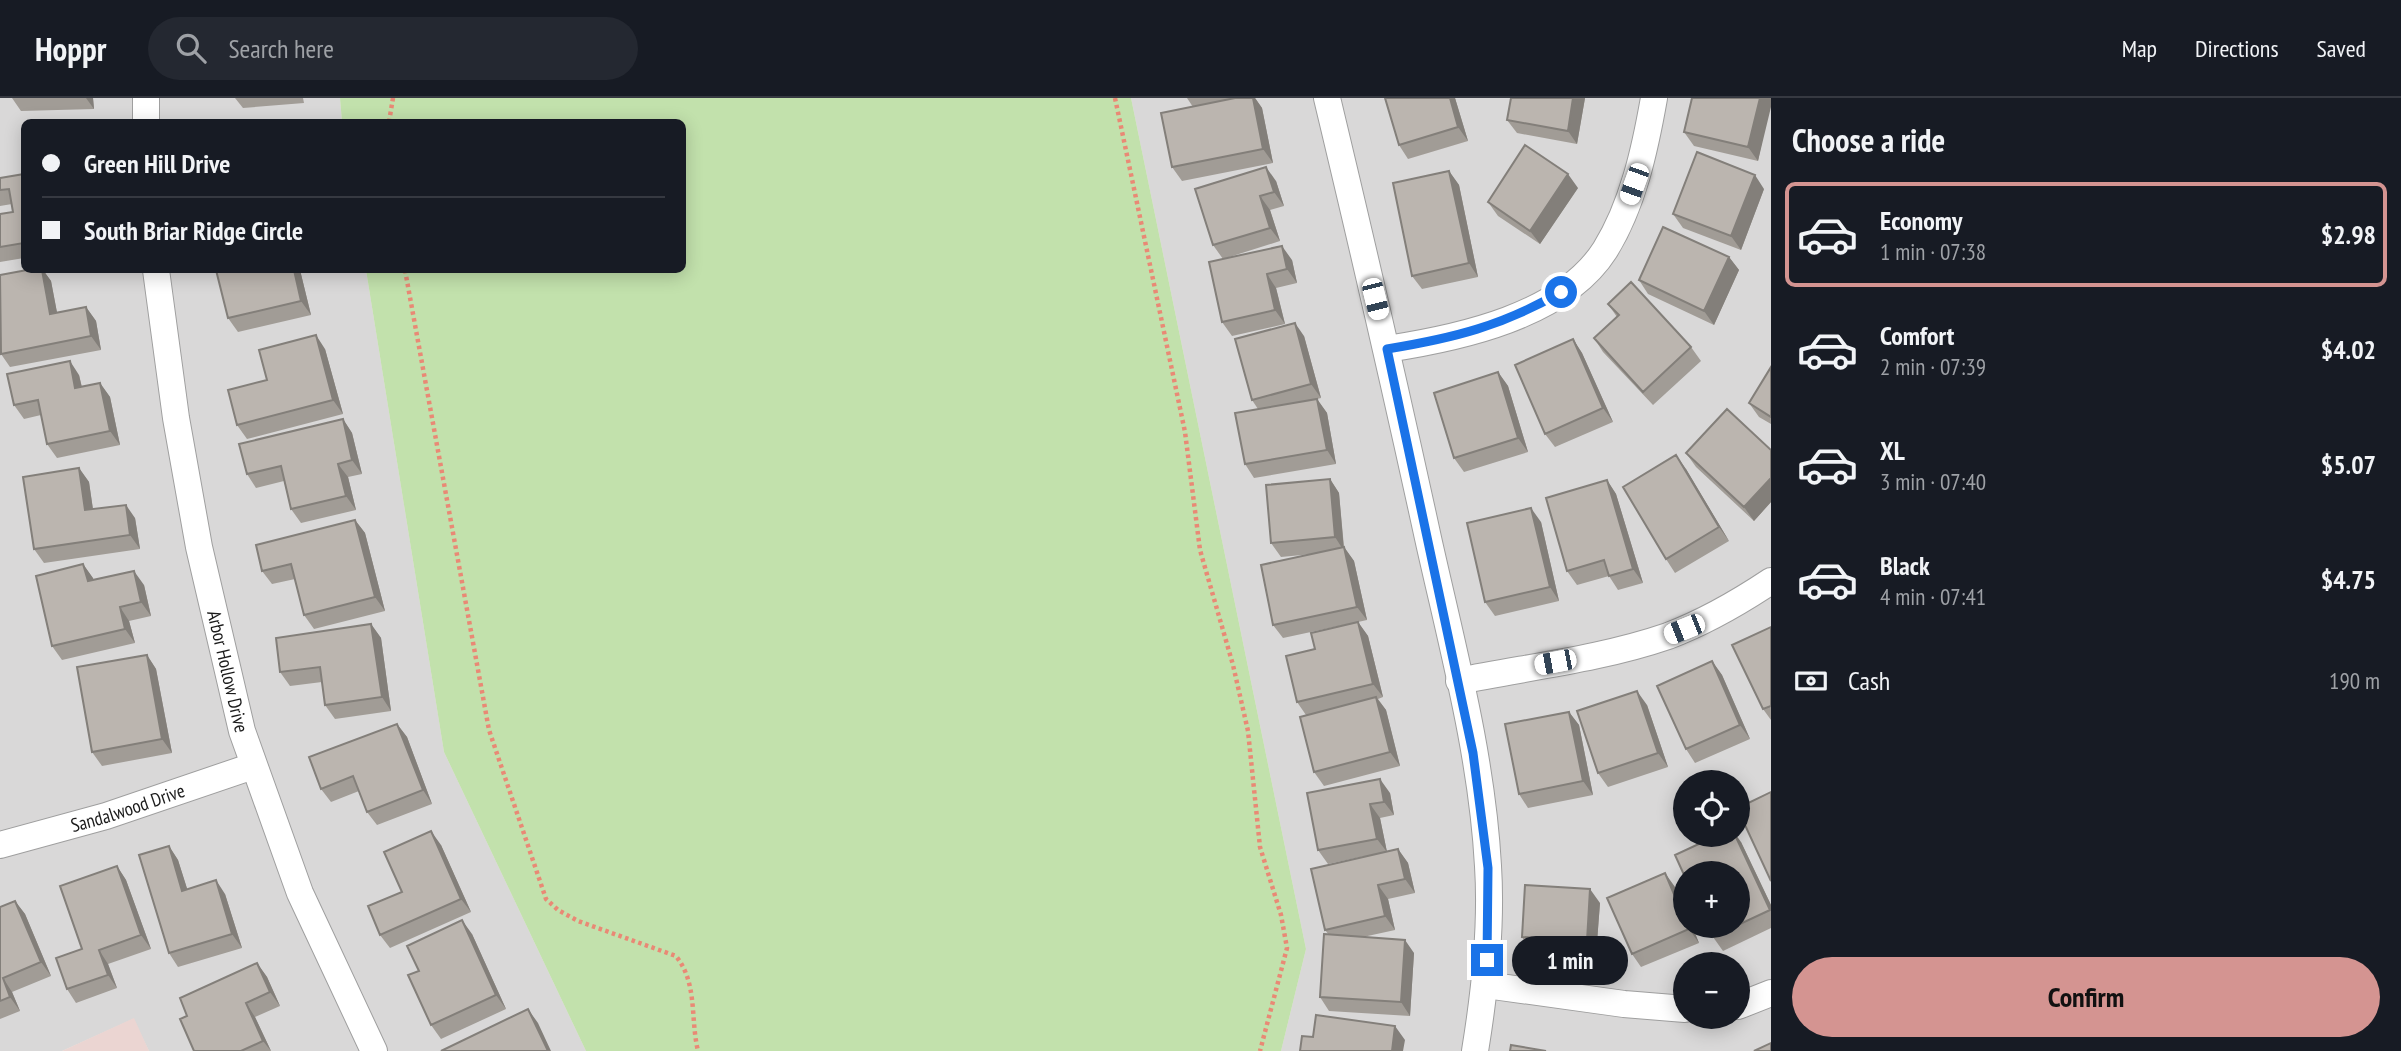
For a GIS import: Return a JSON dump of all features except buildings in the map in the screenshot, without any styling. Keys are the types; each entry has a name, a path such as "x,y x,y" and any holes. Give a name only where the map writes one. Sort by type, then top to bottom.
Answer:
{"street":[{"path":"146,98 146,119"},
{"path":"1327,98 1387,349 1459,681 1485,825 1489,900 1486,985 1475,1051"},
{"path":"1387,349 1472,332 1520,316 1561,292 1586,271 1604,252 1619,224 1644,149 1654,98"},
{"name":"Arbor Hollow Drive","path":"156,273 176,418 199,547 253,766 300,893 374,1051"},
{"path":"1459,681 1627,648 1658,639 1730,608 1771,581"},
{"name":"Sandalwood Drive","path":"0,845 106,817 253,766"},
{"path":"1486,985 1673,1008"},
{"path":"1750,1001 1771,993"}],"path":[{"path":"390,119 393,98"},
{"path":"1115,98 1185,432 1200,550 1233,665 1248,731 1260,848 1281,915 1287,948 1260,1051"},
{"path":"406,273 489,730 511,790 537,877 546,898 558,911 578,921 676,956 686,968 691,983 698,1051"}],"shaded area":[{"path":"0,98 340,98 342,119 21,119 21,273 366,273 444,752 586,1051 149,1051 133,1019 62,1051 0,1051"},
{"path":"1131,98 1771,98 1771,1051 1281,1051 1306,949"},
{"path":"134,1018 149,1051 62,1051"}],"green space":[{"path":"340,98 1131,98 1306,949 1281,1051 586,1051 444,752 366,273 686,273 686,119 342,119"}],"route":[{"path":"1487,960 1489,910 1485,825 1459,681 1387,349 1428,343 1472,332 1520,316 1561,292"}]}
